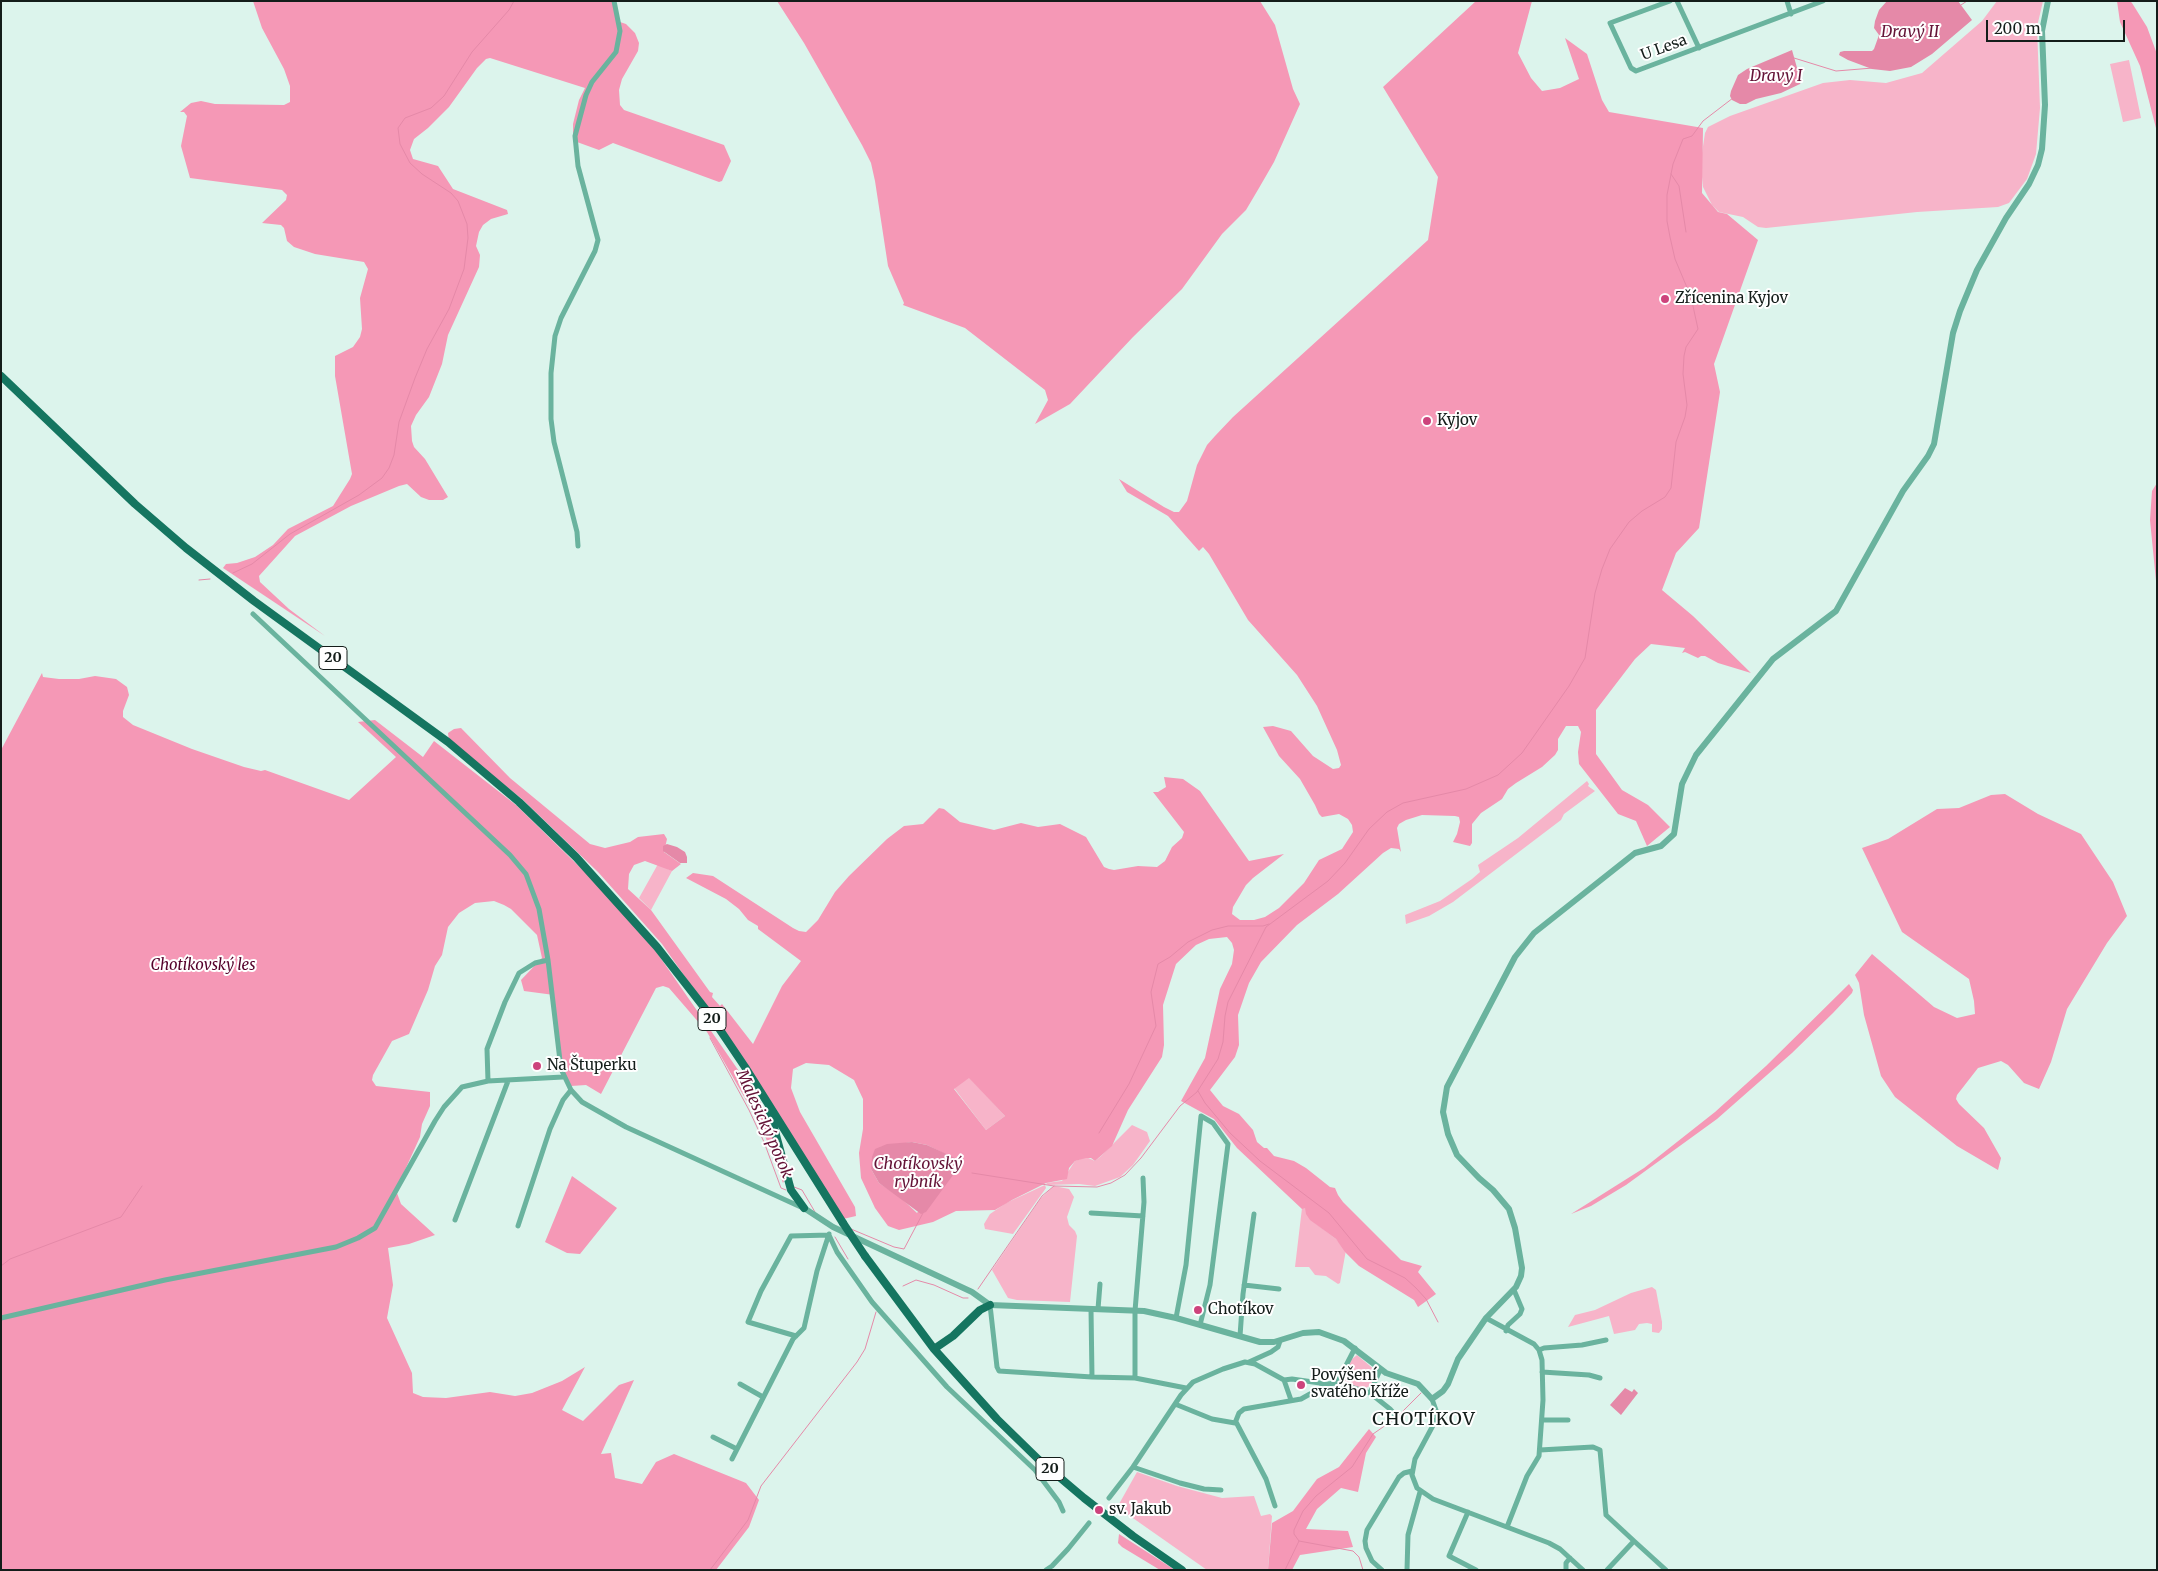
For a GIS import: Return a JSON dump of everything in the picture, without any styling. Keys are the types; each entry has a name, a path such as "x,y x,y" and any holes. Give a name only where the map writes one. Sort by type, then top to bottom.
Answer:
{"main road":[{"name":"20","path":"1,376 135,504 186,548 254,601 439,735 484,771 532,814 594,876 657,948 710,1016 763,1095 843,1224 934,1349 980,1401 1038,1459 1111,1520 1182,1570"},
{"path":"763,1095 777,1131 791,1190 804,1208"},
{"path":"934,1349 953,1336 980,1310 990,1305"}],"street":[{"path":"578,546 577,532 554,442 551,374 555,336 558,327 598,240 578,166 575,136 586,94 592,82 616,52 620,31 614,1"},
{"name":"U Lesa","path":"1670,1 1610,23 1631,68 1636,71 1640,70 1699,48"},
{"path":"1676,1 1699,48 1824,1"},
{"path":"1787,1 1791,14"},
{"path":"1430,1396 1446,1387 1458,1359 1486,1318 1519,1283 1522,1268 1512,1217 1505,1203 1457,1155 1448,1134 1443,1112 1447,1087 1515,957 1534,933 1635,853 1661,846 1674,834 1682,784 1696,755 1773,659 1836,611 1903,491 1928,456 1934,444 1953,333 1960,311 1977,270 2006,218 2029,184 2038,165 2042,149 2045,105 2042,31 2048,1"},
{"path":"253,614 520,866 535,895 548,960 563,1077 582,1102 626,1128 804,1208 833,1227 985,1299 990,1305 999,1371 1135,1378 1186,1388"},
{"path":"488,1081 487,1048 519,973 535,963 548,960"},
{"path":"1,1318 190,1275 336,1247 368,1234 380,1220 444,1107 462,1087 488,1081 563,1077"},
{"path":"455,1220 508,1080"},
{"path":"518,1226 550,1129 563,1100 571,1090"},
{"path":"1176,1318 1185,1274 1202,1116 1213,1123 1228,1144 1210,1285 1200,1325"},
{"path":"1135,1378 1135,1310 1144,1190 1142,1178"},
{"path":"1092,1213 1143,1216"},
{"path":"1240,1336 1244,1285 1254,1214"},
{"path":"732,1459 796,1336 804,1328 817,1272 833,1227"},
{"path":"796,1336 748,1322 760,1293 791,1236 829,1235"},
{"path":"829,1235 842,1260 878,1309 947,1387 1035,1470 1059,1502 1063,1512"},
{"path":"1092,1377 1094,1309 1100,1284"},
{"path":"1244,1285 1279,1289"},
{"path":"1506,1331 1508,1325 1520,1314 1522,1308 1514,1290"},
{"path":"990,1305 1135,1310 1176,1318 1260,1342 1280,1341 1307,1332 1319,1332 1344,1341 1380,1370 1392,1376 1410,1380 1430,1396 1437,1412 1437,1418 1416,1459 1412,1471 1414,1484 1420,1492 1432,1499 1549,1543 1583,1570"},
{"path":"1486,1318 1506,1331 1534,1344 1540,1350 1543,1420 1540,1450 1538,1459 1527,1476 1507,1527"},
{"path":"1540,1350 1606,1340"},
{"path":"1109,1498 1133,1468 1186,1388 1193,1382 1223,1368 1249,1362 1272,1352 1278,1347 1280,1341"},
{"path":"1337,1383 1354,1348"},
{"path":"1249,1362 1284,1380 1292,1379 1327,1384 1337,1383 1370,1393 1397,1417"},
{"path":"1370,1393 1380,1370"},
{"path":"1542,1372 1589,1375 1600,1378"},
{"path":"1284,1380 1291,1400"},
{"path":"740,1384 763,1397"},
{"path":"1275,1506 1266,1479 1236,1422 1239,1413 1244,1409 1309,1396 1327,1384"},
{"path":"1175,1404 1212,1418 1236,1422"},
{"path":"1543,1420 1568,1420"},
{"path":"713,1437 736,1449"},
{"path":"1540,1450 1593,1447 1599,1449 1606,1515 1666,1570"},
{"path":"1133,1468 1180,1483 1221,1490"},
{"path":"1382,1570 1372,1561 1366,1548 1365,1541 1368,1530 1398,1478 1404,1473 1412,1471"},
{"path":"1407,1570 1410,1528 1420,1492"},
{"path":"1468,1512 1449,1556 1476,1570"},
{"path":"1046,1570 1068,1549 1088,1523"},
{"path":"1607,1570 1634,1541"},
{"path":"1566,1570 1566,1563 1570,1558"}],"shaded area":[{"path":"1997,1 2043,1 2037,27 2040,108 2036,154 2027,179 2009,203 1998,207 1917,212 1766,228 1758,227 1743,217 1719,212 1712,205 1703,187 1702,177 1702,153 1705,133 1708,127 1730,116 1823,83 1850,80 1886,83 1922,73 1982,21"},
{"path":"2129,60 2141,118 2123,122 2110,64"},
{"path":"1587,781 1588,786 1595,791 1564,814 1561,820 1453,902 1429,916 1406,924 1405,915 1440,901 1472,879 1480,872 1478,865 1518,838"},
{"path":"658,864 672,871 651,910 639,898"},
{"path":"969,1077 1005,1116 986,1130 954,1088"},
{"path":"1132,1125 1147,1132 1150,1141 1133,1165 1120,1177 1095,1186 1079,1184 1048,1185 1046,1183 1062,1181 1075,1161 1086,1157 1095,1161"},
{"path":"1045,1185 1046,1188 1013,1234 985,1229 984,1224 990,1214 1006,1203"},
{"path":"1054,1186 1069,1189 1074,1197 1067,1217 1069,1225 1077,1236 1070,1302 1008,1298 992,1270 1041,1198"},
{"path":"1302,1208 1305,1208 1315,1223 1336,1239 1346,1250 1340,1283 1338,1284 1326,1276 1315,1275 1309,1267 1295,1267"},
{"path":"1652,1287 1656,1290 1662,1322 1662,1329 1659,1333 1652,1332 1652,1324 1647,1323 1639,1324 1635,1330 1614,1334 1609,1316 1568,1327 1575,1315 1595,1310 1631,1293"},
{"path":"1357,1355 1376,1371 1371,1385 1364,1389 1341,1382 1352,1359"},
{"path":"1137,1472 1177,1486 1222,1498 1254,1496 1261,1516 1270,1514 1272,1516 1268,1570 1207,1570 1120,1509 1119,1504"}],"green space":[{"path":"253,1 612,1 617,21 626,24 635,33 639,43 638,51 622,79 619,90 620,105 624,110 724,145 731,161 722,181 719,182 613,143 599,150 577,142 573,136 573,124 579,100 585,88 490,58 486,59 477,68 449,107 414,139 410,150 413,159 438,166 453,189 507,210 508,214 491,219 483,225 479,232 476,246 480,255 479,267 448,335 442,364 429,397 416,415 411,426 414,447 425,459 448,497 443,500 429,500 421,497 407,484 351,506 295,536 259,576 260,582 289,609 325,636 223,568 226,564 237,563 255,557 273,545 288,529 333,506 350,479 352,474 335,376 335,356 353,347 360,337 362,329 360,298 368,269 364,262 315,254 294,247 287,241 284,228 281,225 262,223 286,200 287,195 282,190 190,178 181,146 187,116 184,112 180,112 191,103 201,101 215,104 284,105 290,102 290,86 284,69 262,28"},
{"path":"777,1 1260,1 1275,25 1293,89 1300,104 1274,162 1246,210 1222,234 1182,289 1133,337 1070,404 1035,424 1048,400 1045,390 965,328 903,305 904,303 888,266 871,163 804,43"},
{"path":"1476,1 1532,1 1518,53 1531,78 1542,91 1560,88 1579,79 1565,38 1587,54 1602,100 1609,112 1703,128 1702,193 1718,212 1727,214 1758,240 1714,364 1720,392 1699,528 1676,553 1662,590 1693,616 1751,673 1718,663 1705,656 1698,658 1685,652 1682,653 1685,648 1651,644 1635,659 1596,710 1596,754 1622,790 1648,805 1670,827 1647,846 1636,821 1618,814 1579,764 1578,752 1581,732 1578,726 1566,726 1558,739 1558,750 1555,755 1542,767 1508,789 1502,799 1481,813 1472,824 1472,843 1470,846 1453,842 1460,822 1459,817 1422,815 1399,824 1397,828 1401,852 1399,849 1391,848 1383,853 1338,894 1297,925 1261,962 1249,983 1238,1015 1239,1045 1235,1057 1210,1090 1223,1106 1239,1114 1253,1130 1257,1142 1264,1148 1267,1148 1274,1156 1294,1161 1330,1187 1335,1188 1343,1202 1401,1260 1422,1266 1418,1272 1436,1294 1418,1307 1414,1300 1359,1266 1345,1252 1336,1239 1310,1220 1305,1208 1302,1209 1237,1148 1214,1119 1181,1101 1205,1058 1220,989 1232,964 1234,950 1232,943 1227,937 1209,939 1196,945 1176,964 1163,1005 1164,1045 1162,1057 1128,1110 1112,1146 1095,1161 1091,1158 1086,1158 1075,1161 1069,1168 1067,1179 1046,1183 995,1210 956,1211 933,1222 899,1230 888,1226 875,1208 861,1178 859,1153 863,1129 863,1099 854,1080 829,1065 806,1063 793,1069 791,1088 800,1112 855,1207 856,1216 843,1219 754,1075 662,944 598,872 522,799 449,741 448,733 454,729 461,728 510,778 590,844 605,848 630,842 638,837 664,834 667,839 664,852 681,864 672,871 645,861 634,865 629,874 628,889 651,910 710,992 713,993 712,997 720,1006 722,1004 753,1044 782,986 801,961 758,929 758,926 748,920 739,909 726,899 686,878 693,873 713,876 793,928 806,932 818,920 835,892 887,839 904,826 923,824 939,808 944,809 960,822 994,830 1021,823 1038,827 1060,824 1086,837 1104,867 1114,870 1138,866 1157,867 1165,861 1172,847 1182,838 1184,832 1153,792 1158,792 1166,787 1164,777 1183,779 1200,791 1249,861 1284,854 1246,885 1233,907 1232,914 1240,920 1254,920 1265,917 1279,908 1304,883 1319,860 1342,849 1353,832 1352,825 1348,819 1339,814 1322,817 1319,814 1300,779 1279,756 1263,727 1273,726 1291,731 1313,756 1333,769 1339,768 1341,765 1337,750 1317,706 1297,675 1248,620 1209,554 1203,547 1199,551 1168,516 1127,492 1119,479 1164,507 1174,512 1179,512 1187,501 1197,465 1207,445 1215,436 1233,417 1428,240 1438,177 1383,87","holes":["969,1078 1005,1116 986,1130 954,1089","912,1142 927,1145 957,1160 917,1213 900,1197 879,1183 871,1169 881,1147"]},
{"path":"2117,1 2130,1 2132,3 2147,27 2157,54 2157,132 2140,66 2120,22"},
{"path":"2157,483 2157,591 2150,520 2152,491"},
{"name":"Chotíkovský les","path":"42,673 43,677 59,679 79,679 95,676 116,679 127,687 129,695 123,711 123,717 133,725 192,749 244,767 261,771 265,770 349,800 396,757 358,722 375,720 423,757 434,741 516,805 592,879 655,950 761,1103 770,1123 785,1179 783,1183 762,1128 707,1032 669,988 663,986 656,988 601,1094 586,1085 571,1086 565,1078 560,1054 554,995 524,991 521,980 542,958 537,935 511,909 504,905 494,901 475,903 459,913 448,927 442,955 435,966 428,990 409,1034 392,1041 373,1075 372,1080 376,1086 430,1092 430,1106 422,1124 420,1137 400,1181 397,1193 401,1204 435,1235 409,1244 388,1248 393,1285 387,1318 412,1373 413,1393 423,1397 446,1398 490,1392 515,1396 532,1393 562,1381 585,1367 562,1410 583,1421 619,1385 634,1380 601,1454 611,1453 615,1478 642,1484 656,1462 674,1454 746,1483 759,1500 749,1527 716,1570 1,1570 1,750"},
{"path":"2005,794 2038,814 2081,834 2113,882 2127,916 2107,943 2067,1009 2051,1062 2039,1089 2024,1083 2008,1065 2001,1061 1978,1068 1957,1095 1956,1099 1959,1104 1984,1128 2001,1158 1998,1170 1957,1146 1895,1097 1881,1076 1864,1015 1859,983 1855,975 1872,954 1934,1007 1957,1018 1975,1014 1969,979 1902,932 1862,848 1888,839 1937,809 1959,808 1991,795"},
{"path":"1849,984 1853,990 1852,993 1833,1013 1792,1053 1717,1119 1626,1185 1591,1206 1571,1214 1644,1168 1715,1112 1766,1066"},
{"path":"572,1176 617,1208 580,1254 567,1253 545,1242"},
{"path":"1369,1429 1376,1437 1366,1453 1358,1492 1341,1488 1317,1509 1306,1529 1348,1531 1353,1547 1300,1555 1292,1570 1268,1570 1272,1523 1293,1511 1317,1479 1339,1467"},
{"path":"1119,1534 1175,1570 1160,1570 1122,1547 1118,1543"}],"water":[{"name":"Dravý II","path":"1887,1 1958,1 1972,20 1932,54 1911,67 1890,71 1872,69 1839,55 1840,52 1844,51 1872,51 1874,49 1879,35 1874,28 1875,21 1879,10"},
{"name":"Dravý I","path":"1792,50 1800,84 1781,93 1756,99 1746,104 1740,104 1732,100 1730,96 1731,91 1738,75 1747,69"},
{"path":"667,844 685,852 687,863 680,863 663,851 663,846"},
{"name":"Chotíkovský rybník","path":"912,1142 927,1145 955,1158 959,1164 926,1212 921,1214 879,1183 871,1169 875,1149 887,1144"},
{"path":"1625,1388 1632,1392 1634,1389 1638,1393 1621,1415 1610,1405"}],"waterway":[{"path":"233,573 252,564 290,534 359,495 382,478 389,468 394,455 399,422 415,378 427,349 449,309 464,269 468,238 467,224 458,201 451,193 422,174 410,163 400,144 398,128 405,118 431,108 444,96 472,52 509,10 514,1"},
{"path":"1961,5 1967,1"},
{"path":"1794,58 1836,71 1873,68"},
{"path":"972,1173 1054,1186 1097,1187 1111,1183 1125,1175 1141,1158 1180,1106 1197,1092 1218,1059 1223,1042 1228,1002 1266,927 1328,881 1345,863 1369,829 1387,812 1403,803 1466,789 1498,775 1522,753 1569,686 1585,658 1595,593 1610,549 1629,522 1642,511 1665,497 1671,488 1676,442 1685,417 1687,405 1683,374 1684,356 1686,347 1698,329 1691,297 1675,259 1667,221 1667,195 1673,164 1683,139 1692,136 1703,121 1733,98"},
{"path":"1671,174 1679,186 1686,232"},
{"path":"199,580 210,579"},
{"path":"1099,1133 1129,1084 1156,1026 1151,992 1158,964 1188,942 1212,930 1228,926 1263,926 1269,924"},
{"name":"Malesický potok","path":"710,1038 749,1110 764,1142 781,1188 786,1190"},
{"path":"1198,1091 1205,1103 1230,1133 1260,1161 1329,1213 1367,1259 1405,1278 1416,1288 1426,1299 1438,1322"},
{"path":"1,1266 10,1259 121,1217 142,1186"},
{"path":"978,1289 1042,1196 1054,1186"},
{"name":"Malesický potok","path":"794,1187 802,1190 815,1212"},
{"name":"Malesický potok","path":"851,1229 894,1247 904,1249 923,1213"},
{"path":"835,1237 848,1259"},
{"path":"903,1286 916,1280 934,1285 963,1298 968,1298"},
{"path":"710,1570 748,1520 761,1486 857,1362 865,1349 876,1312"},
{"path":"1399,1415 1421,1393"},
{"path":"1285,1570 1299,1541 1294,1534 1294,1530 1303,1511 1316,1496 1352,1467 1373,1434 1396,1418"},
{"path":"1299,1541 1353,1551 1359,1557 1363,1570"}],"place":[{"name":"Zřícenina Kyjov","path":"1665,299"},
{"name":"Kyjov","path":"1427,421"},
{"name":"Na Štuperku","path":"537,1066"},
{"name":"Chotíkov","path":"1198,1310"},
{"name":"Povýšení svatého Kříže","path":"1301,1385"},
{"name":"sv. Jakub","path":"1099,1510"}],"district":[{"name":"CHOTÍKOV","path":"1424,1420"}]}
